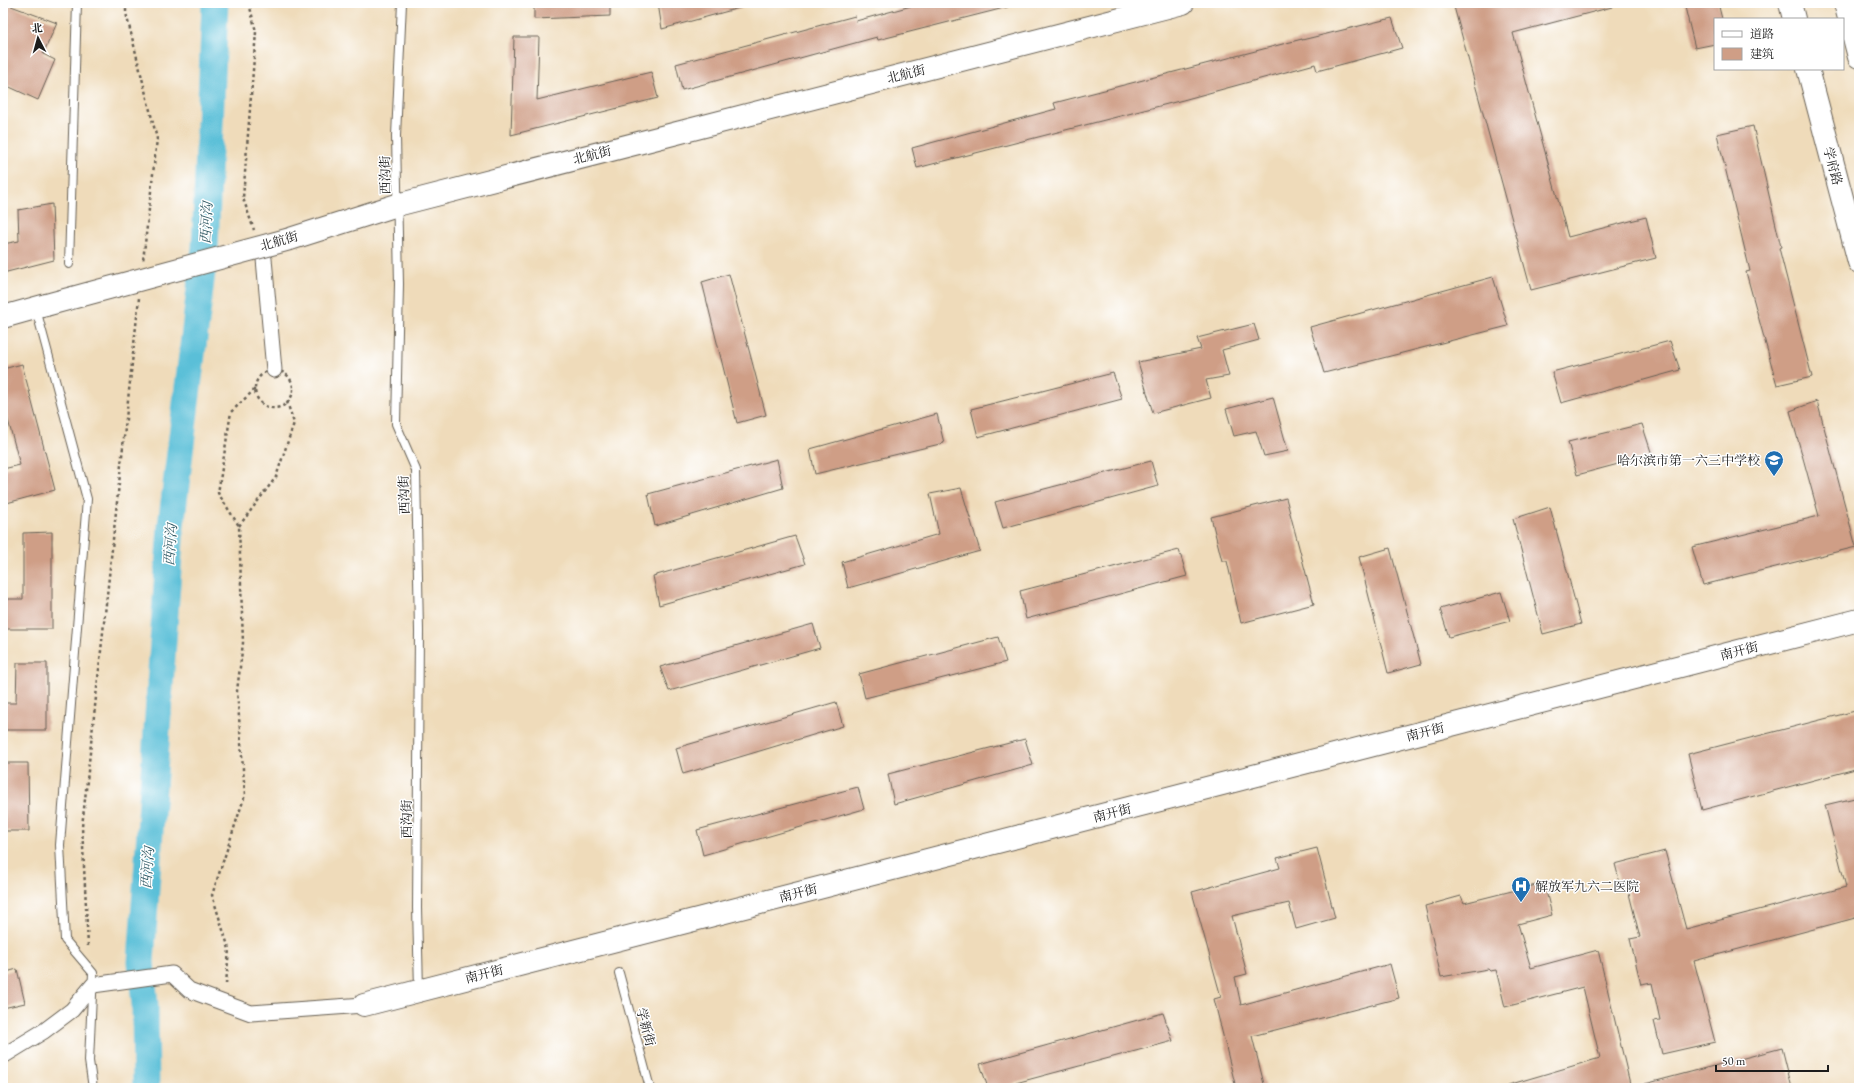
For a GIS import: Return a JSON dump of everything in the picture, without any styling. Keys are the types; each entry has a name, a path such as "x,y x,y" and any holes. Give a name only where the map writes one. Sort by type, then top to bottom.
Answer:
{"main road":[{"name":"北航街","path":"3,317 290,239 397,205 1183,3"},
{"path":"1790,3 1794,18"},
{"path":"1845,3 1859,58"},
{"name":"学府路","path":"1808,70 1859,262"},
{"name":"南开街","path":"364,1005 1859,620"}],"street":[{"path":"264,259 274,370"},
{"path":"3,1056 44,1031 72,1010 93,985 172,974 189,990 251,1013 364,1005"}],"lane":[{"path":"69,264 76,3"},
{"name":"西沟街","path":"402,3 396,136 399,284 396,424 416,470 419,631 417,908 419,991"},
{"path":"41,307 87,499 60,845 65,940 93,973 89,1061 93,1088"},
{"name":"学新街","path":"619,973 650,1088"}],"path":[{"path":"126,3 126,13 157,139 142,268"},
{"path":"249,3 256,32 243,198 255,232"},
{"path":"88,946 82,827 139,292"},
{"path":"226,984 229,949 212,895 245,795 237,691 243,643 239,526 218,493 231,412 255,389 258,378 263,373 274,370 280,371 290,379 292,391 287,402 294,423 276,477 239,526"},
{"path":"255,389 259,400 269,407 275,407 287,402"}],"building":[{"path":"3,3 57,23 43,54 55,60 38,100 3,84"},
{"path":"534,3 610,3 610,16 534,19"},
{"path":"658,3 742,3 743,7 662,29"},
{"path":"922,3 1007,3 1008,7 878,40 877,37 682,90 676,64 855,16 856,21"},
{"path":"1453,3 1611,3 1612,7 1513,33 1568,237 1646,217 1656,258 1531,290"},
{"path":"1684,3 1718,3 1722,18 1714,18 1714,44 1695,48"},
{"path":"1392,18 1402,48 1317,71 1315,64 1183,100 917,168 912,148 1056,109 1054,103 1302,39"},
{"path":"514,37 539,37 537,100 651,72 658,98 511,135"},
{"path":"1753,126 1781,247 1779,248 1812,377 1777,385 1746,272 1750,271 1717,134"},
{"path":"52,204 54,260 3,273 3,244 19,241 18,210"},
{"path":"729,274 766,415 737,423 702,282"},
{"path":"1493,277 1508,326 1324,373 1310,327"},
{"path":"1254,324 1259,340 1222,350 1229,376 1206,380 1211,398 1153,413 1138,362 1201,349 1197,338"},
{"path":"1670,341 1680,370 1561,403 1552,372"},
{"path":"22,364 55,490 3,504 3,469 20,465 3,401 3,369"},
{"path":"1113,373 1122,399 978,437 971,409"},
{"path":"1273,397 1288,451 1264,456 1256,431 1234,436 1226,409"},
{"path":"1817,401 1856,547 1703,585 1692,547 1819,516 1790,411"},
{"path":"937,414 944,443 815,474 810,449"},
{"path":"1642,424 1652,455 1577,475 1568,442"},
{"path":"777,459 783,488 655,526 648,494"},
{"path":"1151,461 1158,486 1003,528 995,502"},
{"path":"961,488 980,551 848,588 842,562 939,534 930,494"},
{"path":"1286,498 1314,604 1241,623 1227,561 1222,561 1211,517"},
{"path":"1550,507 1581,624 1543,634 1513,519"},
{"path":"52,532 52,629 3,629 3,599 23,599 23,533"},
{"path":"795,536 805,564 659,605 653,576"},
{"path":"1390,548 1421,664 1388,673 1359,557"},
{"path":"1179,550 1187,576 1026,619 1020,591"},
{"path":"1501,592 1510,621 1449,637 1440,609"},
{"path":"813,624 820,648 669,691 660,667"},
{"path":"998,637 1006,662 865,698 859,674"},
{"path":"17,663 47,663 47,730 3,730 3,703 16,703"},
{"path":"836,702 843,726 683,774 676,748"},
{"path":"1859,710 1859,768 1702,810 1688,754"},
{"path":"1025,739 1033,765 894,804 888,774"},
{"path":"3,763 28,763 29,831 3,831"},
{"path":"858,787 864,809 703,855 697,830"},
{"path":"1859,797 1859,917 1694,961 1715,1042 1662,1054 1654,1021 1660,1020 1652,983 1641,985 1630,939 1640,937 1626,882 1620,883 1615,864 1665,851 1686,929 1846,887 1825,805"},
{"path":"1317,848 1335,918 1296,929 1289,903 1232,916 1247,974 1235,977 1241,1005 1390,964 1399,998 1252,1036 1265,1088 1236,1088 1214,999 1221,997 1192,892 1280,868 1277,858"},
{"path":"1544,883 1552,915 1518,924 1531,968 1598,950 1631,1088 1508,1088 1508,1085 1600,1058 1583,987 1505,1007 1496,970 1490,971 1488,969 1441,977 1425,906 1461,896 1464,903"},
{"path":"17,969 25,1003 3,1008 3,973"},
{"path":"1163,1013 1173,1041 997,1088 988,1088 980,1064"},
{"path":"1782,1048 1792,1088 1645,1088 1645,1084"}],"waterway":[{"name":"西河沟","path":"146,1088 145,1005 141,962 171,526 205,248 215,3"}],"place":[{"name":"哈尔滨市第一六三中学校","path":"1774,477"},
{"name":"解放军九六二医院","path":"1521,903"}]}
